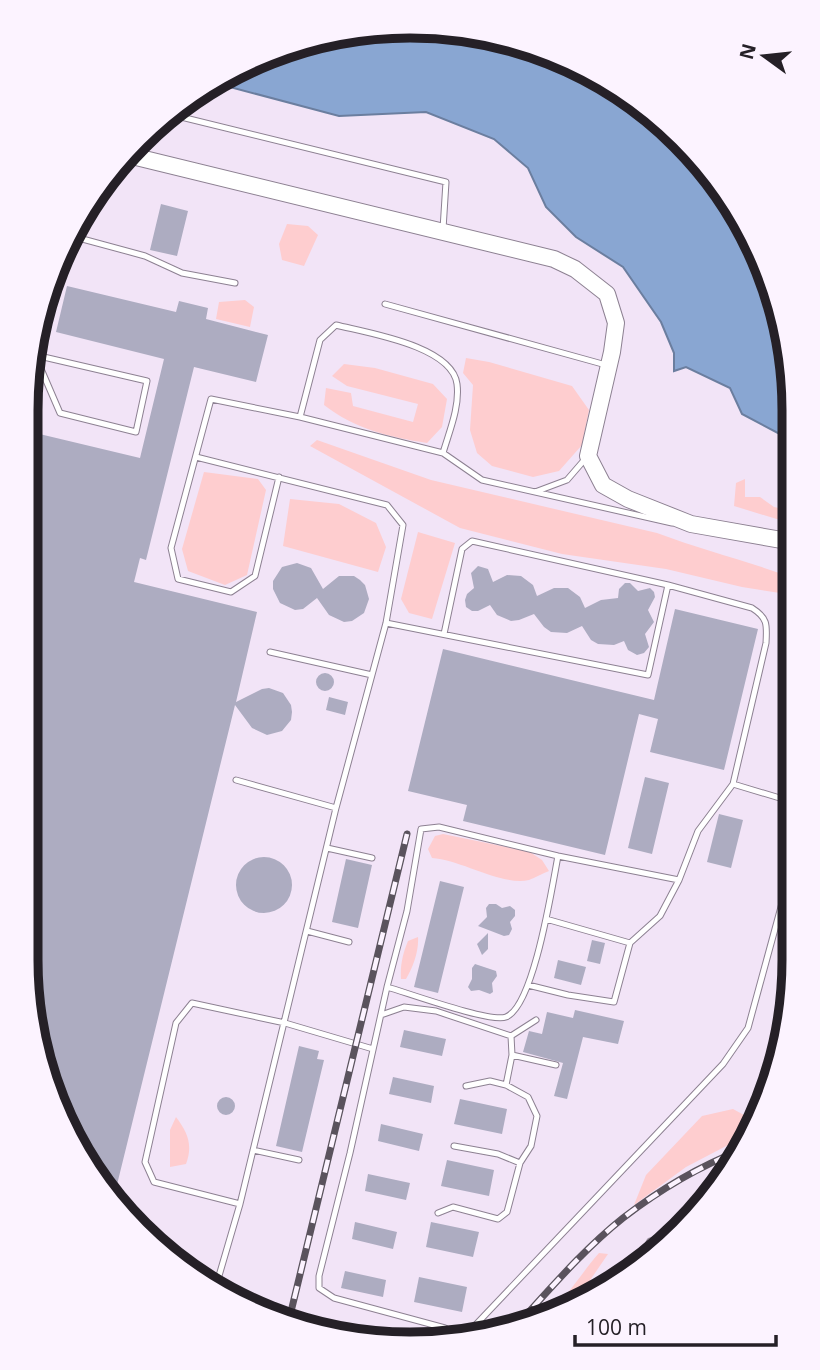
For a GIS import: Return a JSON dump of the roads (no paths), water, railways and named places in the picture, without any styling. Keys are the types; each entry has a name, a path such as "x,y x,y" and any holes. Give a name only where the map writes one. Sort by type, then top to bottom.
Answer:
{"street":[{"path":"138,157 554,259 575,269 607,294 616,323 588,456 603,485 628,499 691,524 782,540"}],"lane":[{"path":"182,117 446,182 443,232"},
{"path":"81,238 145,256 182,273 235,283"},
{"path":"384,304 609,365"},
{"path":"300,417 320,340 336,325 413,346 442,359 457,382 456,409 443,453"},
{"path":"41,370 60,413 135,432 147,381 43,356"},
{"path":"279,477 255,576 230,592 178,579 171,548 211,399 300,417 443,453 482,480 662,522 691,524"},
{"path":"532,493 567,480 588,456"},
{"path":"196,457 387,505 404,525 386,622 336,808 240,1204 218,1278"},
{"path":"444,634 462,549 471,541 668,585 752,608 762,615 766,625 766,643 733,784 698,831 679,880 660,916 630,943 614,1002 528,985"},
{"path":"386,622 648,675 668,585"},
{"path":"270,652 372,675"},
{"path":"236,780 336,808"},
{"path":"733,784 782,799"},
{"path":"445,1328 334,1298 319,1287 318,1276 407,911 421,829 439,827 558,856 679,880"},
{"path":"327,848 372,858"},
{"path":"387,987 486,1017 505,1017 520,1006 546,919 558,856"},
{"path":"475,1325 723,1064 748,1028 782,903"},
{"path":"546,919 630,943"},
{"path":"307,931 349,942"},
{"path":"240,1204 154,1182 145,1162 176,1023 192,1003 285,1023 373,1049"},
{"path":"381,1015 404,1007 436,1011 511,1036"},
{"path":"511,1036 537,1020"},
{"path":"506,1085 512,1055 511,1036"},
{"path":"512,1055 556,1065"},
{"path":"438,1213 453,1207 498,1219 508,1212 520,1163 531,1146 537,1116 528,1097 506,1085 490,1081 466,1086"},
{"path":"454,1146 498,1154 520,1163"},
{"path":"253,1150 299,1160"}],"water":[{"path":"386,39 434,39 482,46 529,58 596,88 636,115 673,147 705,184 732,224 743,246 762,291 774,338 781,386 782,435 742,414 730,388 686,367 674,371 674,353 661,322 623,267 576,237 546,207 528,168 494,139 426,112 339,116 227,86 268,67 314,51"}],"railway":[{"path":"291,1312 407,834"},
{"path":"529,1312 581,1256 623,1218 680,1180 725,1157"}]}
